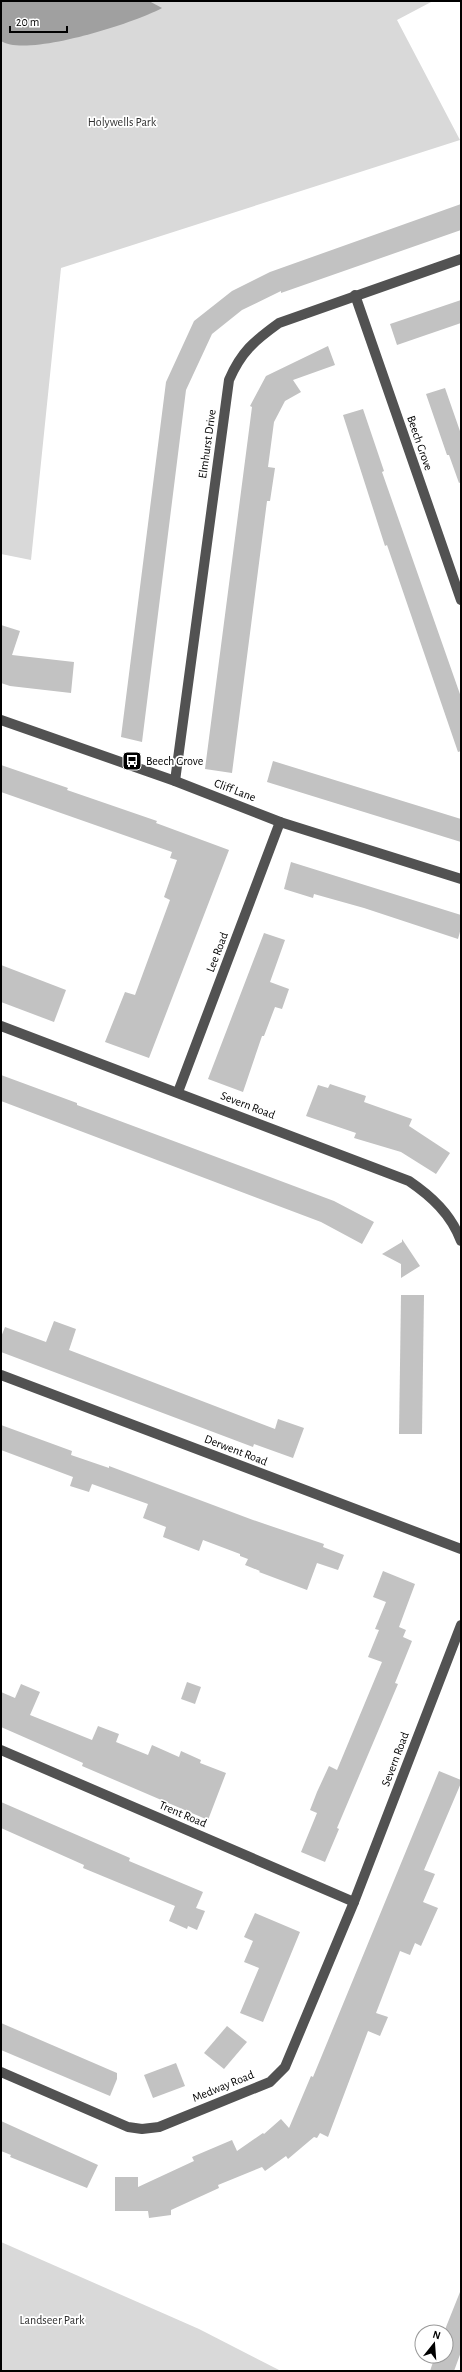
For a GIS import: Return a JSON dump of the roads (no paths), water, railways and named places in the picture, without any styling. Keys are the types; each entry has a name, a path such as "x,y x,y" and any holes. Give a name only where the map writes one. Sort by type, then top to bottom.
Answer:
{"street":[{"name":"Elmhurst Drive","path":"175,781 228,380 237,361 253,342 279,323 355,295 461,259"},
{"name":"Beech Grove","path":"355,295 461,600"},
{"name":"Cliff Lane","path":"1,720 175,781 280,822 461,879"},
{"name":"Lee Road","path":"178,1092 280,822"},
{"name":"Severn Road","path":"1,1026 178,1092 408,1181 428,1194 443,1209 456,1227 461,1241"},
{"name":"Derwent Road","path":"1,1375 461,1549"},
{"name":"Severn Road","path":"354,1902 461,1625"},
{"name":"Trent Road","path":"1,1750 354,1902"},
{"name":"Medway Road","path":"1,2072 128,2127 142,2129 159,2126 270,2082 285,2066 354,1902"}],"place":[{"name":"Beech Grove","path":"132,761"}],"park label":[{"name":"Holywells Park","path":"122,122"},
{"name":"Landseer Park","path":"52,2320"}]}
